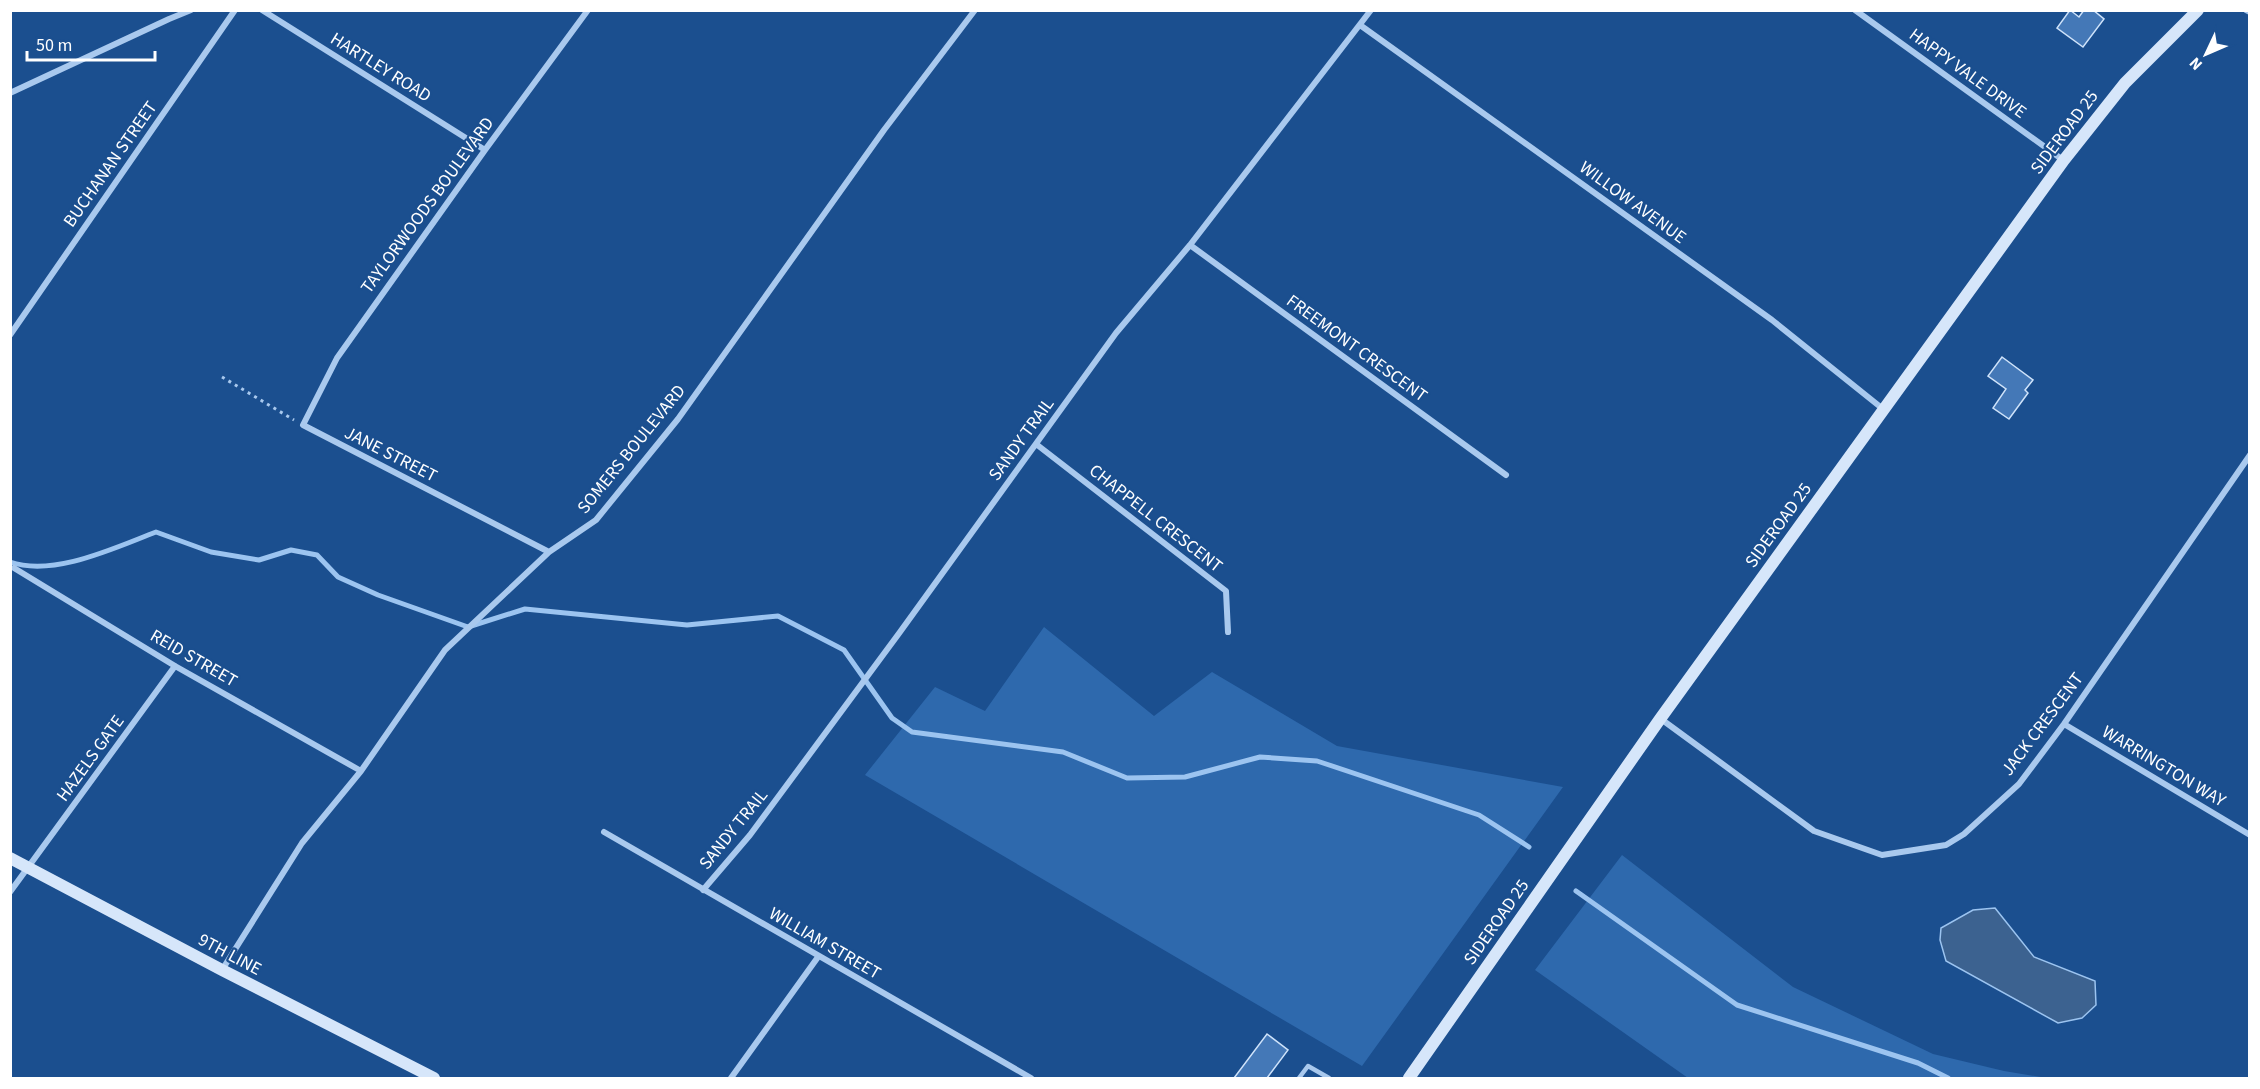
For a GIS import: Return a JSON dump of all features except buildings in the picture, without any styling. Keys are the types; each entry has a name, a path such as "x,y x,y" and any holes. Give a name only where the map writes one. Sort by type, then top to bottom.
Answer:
{"main road":[{"name":"SIDEROAD 25","path":"1409,1078 1660,718 2064,160 2125,83 2198,10"},
{"name":"9TH LINE","path":"10,858 434,1078"}],"street":[{"path":"10,93 191,10"},
{"name":"BUCHANAN STREET","path":"10,334 235,10"},
{"name":"HARTLEY ROAD","path":"262,10 485,150"},
{"name":"TAYLORWOODS BOULEVARD","path":"303,425 336,358 588,10"},
{"name":"SOMERS BOULEVARD","path":"222,970 302,843 361,771 445,650 549,552 597,520 678,419 884,130 975,10"},
{"name":"SANDY TRAIL","path":"703,890 750,835 1116,333 1190,245 1371,10"},
{"name":"HAPPY VALE DRIVE","path":"1855,10 2064,160"},
{"name":"WILLOW AVENUE","path":"1360,25 1772,320 1883,409"},
{"name":"FREEMONT CRESCENT","path":"1190,245 1506,475"},
{"name":"JANE STREET","path":"303,425 549,552"},
{"name":"CHAPPELL CRESCENT","path":"1036,444 1226,591 1228,632"},
{"name":"JACK CRESCENT","path":"1660,718 1814,831 1882,855 1946,845 1964,834 2019,784 2064,724 2250,455"},
{"name":"REID STREET","path":"14,568 175,666 361,771"},
{"name":"HAZELS GATE","path":"10,892 175,666"},
{"name":"WARRINGTON WAY","path":"2064,724 2250,835"},
{"name":"WILLIAM STREET","path":"604,832 1032,1078"},
{"path":"731,1078 819,957"}],"lane":[{"path":"1299,1078 1308,1066 1329,1078"}],"path":[{"path":"222,377 303,425"}],"shaded area":[{"path":"1044,627 1154,716 1212,672 1337,746 1563,787 1362,1066 865,775 935,687 985,711"},
{"path":"1622,855 1793,987 1933,1054 2004,1071 2047,1078 1688,1078 1535,970"},
{"path":"1995,908 2034,957 2095,981 2096,1005 2082,1018 2058,1023 1946,961 1940,940 1941,928 1973,910"}],"waterway":[{"path":"10,562 27,566 45,566 84,559 156,532 211,552 259,560 291,550 317,555 338,577 378,595 468,627 525,609 687,625 778,616 844,650 892,718 912,732 1063,752 1127,778 1185,777 1260,757 1317,761 1479,815 1529,847"},
{"path":"1576,891 1737,1005 1918,1063 1948,1078"}]}
